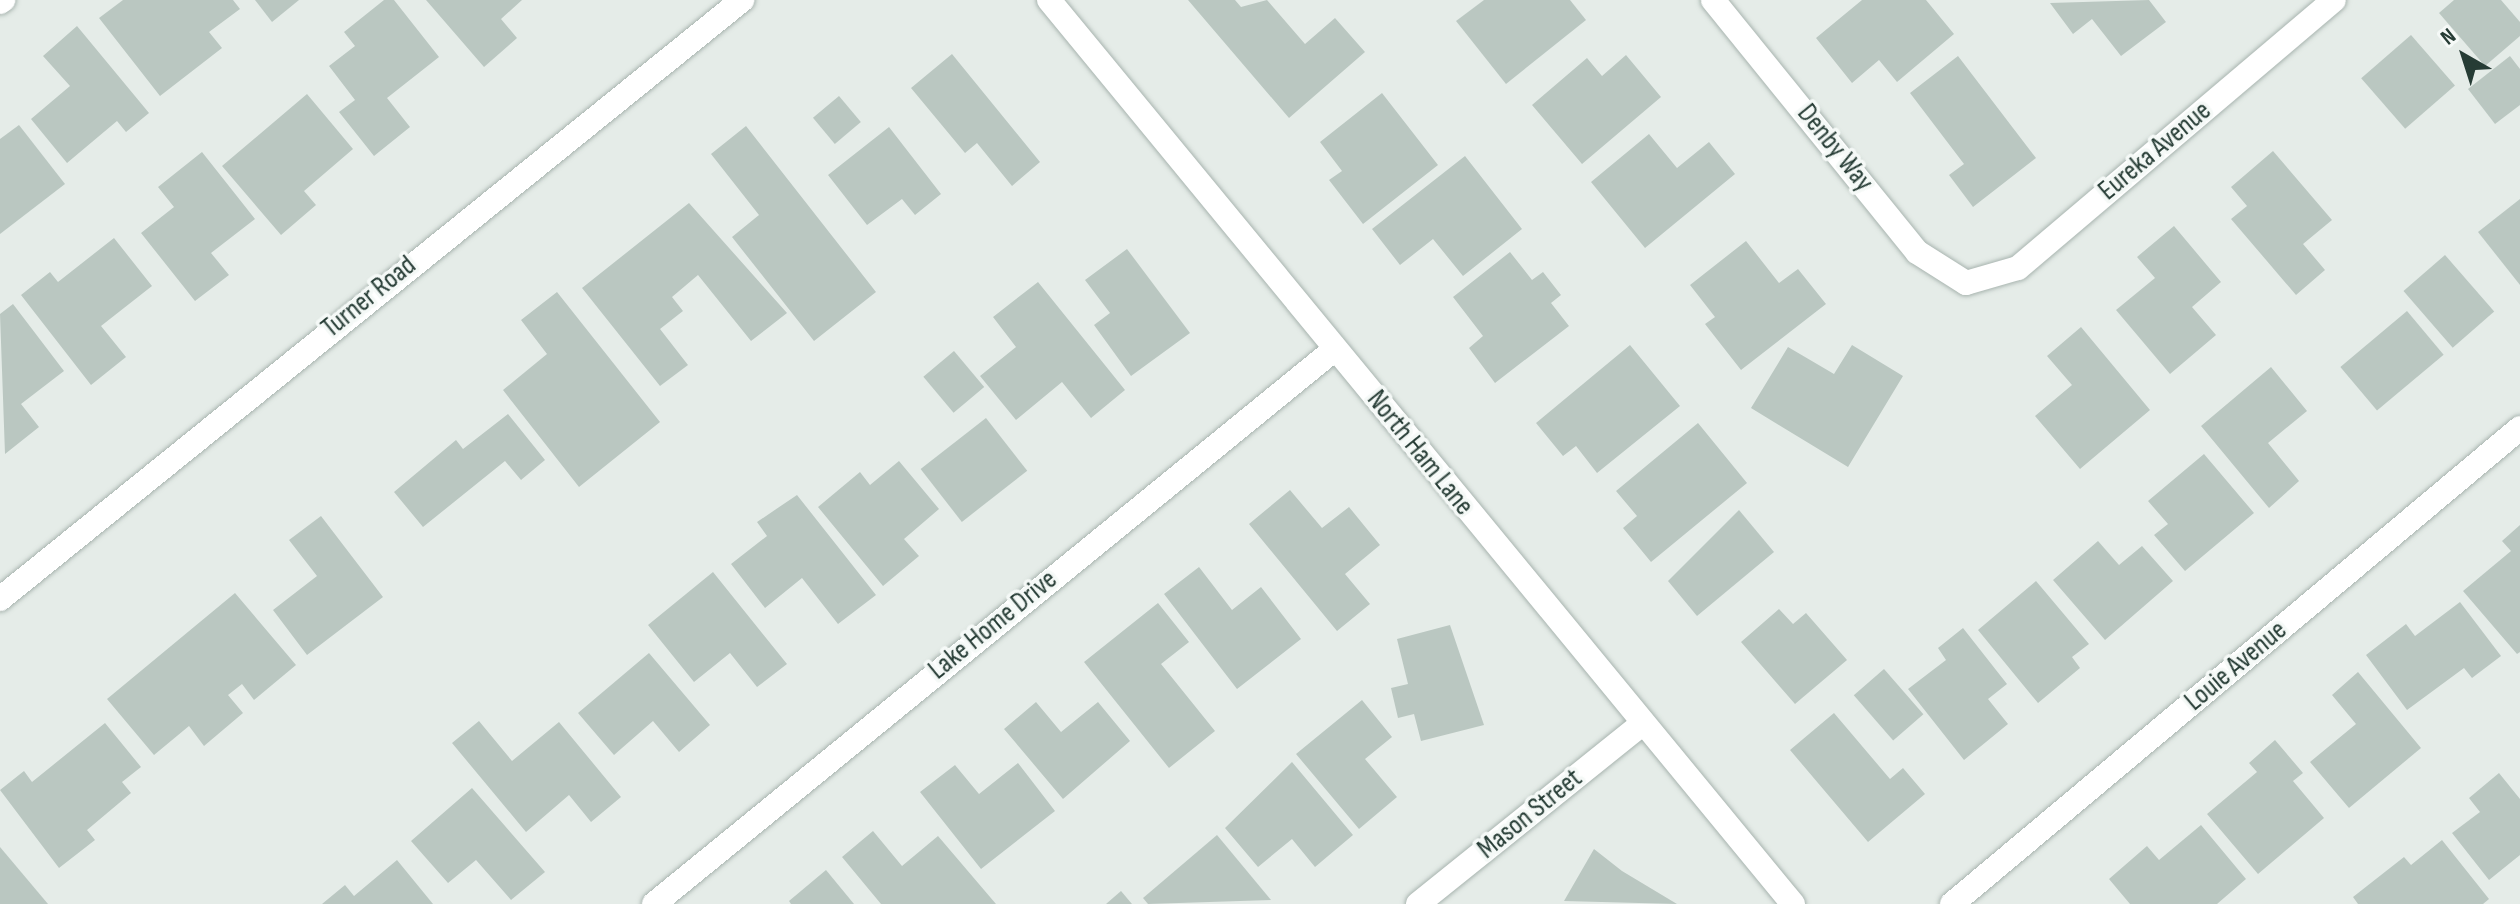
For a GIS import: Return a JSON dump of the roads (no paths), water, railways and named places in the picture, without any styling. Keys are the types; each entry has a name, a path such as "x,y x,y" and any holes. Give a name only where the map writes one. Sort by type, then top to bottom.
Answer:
{"street":[{"name":"Turner Road","path":"0,599 742,0"},
{"name":"North Ham Lane","path":"1049,0 1641,725 1793,904"},
{"name":"Denby Way","path":"1713,0 1917,252 1966,283"},
{"name":"Eureka Avenue","path":"1966,283 2018,268 2334,0"},
{"name":"Lake Home Drive","path":"654,904 1335,349"},
{"name":"Louie Avenue","path":"1952,904 2520,428"},
{"name":"Mason Street","path":"1418,904 1641,725"}]}
